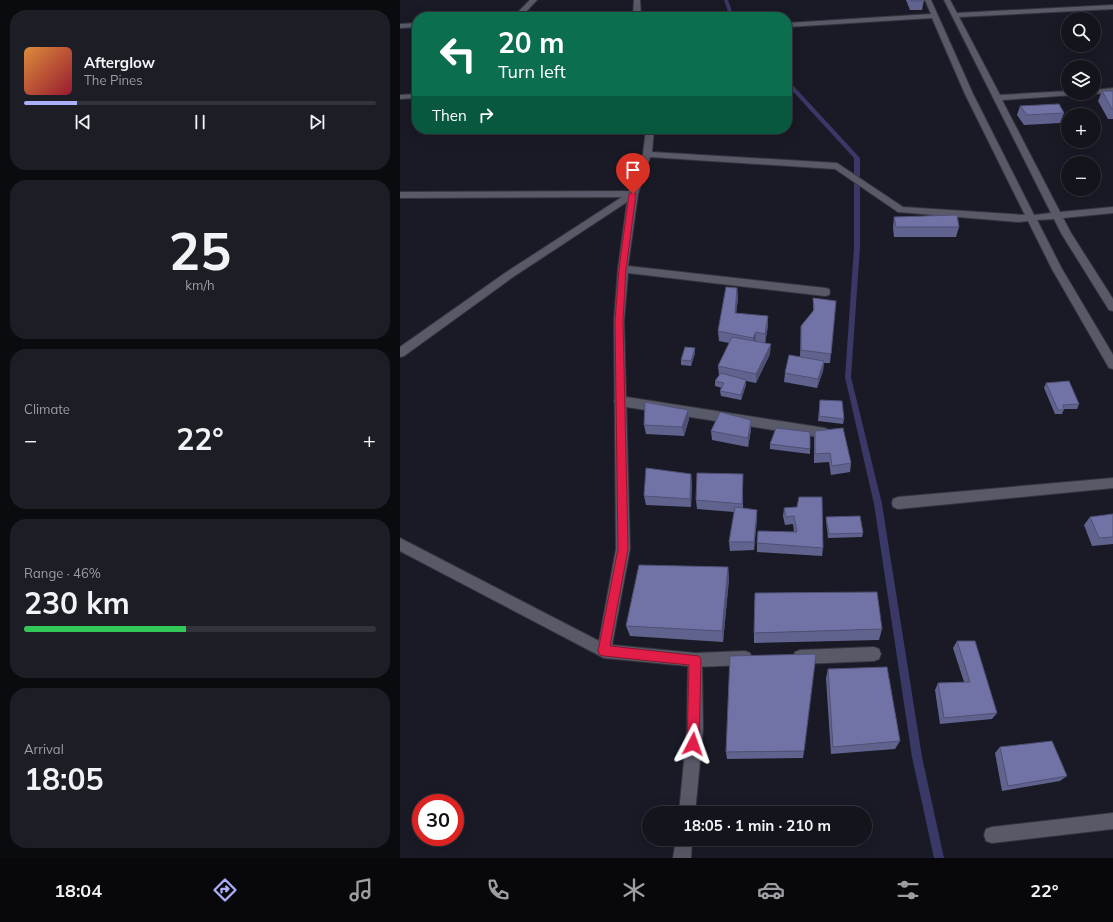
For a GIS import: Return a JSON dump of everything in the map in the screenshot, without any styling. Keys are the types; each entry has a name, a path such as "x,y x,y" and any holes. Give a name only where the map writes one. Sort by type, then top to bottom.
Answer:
{"street":[{"path":"522,12 534,0"},
{"path":"637,0 637,12"},
{"path":"928,0 969,94 1031,218 1057,269 1113,364"},
{"path":"947,0 1066,233 1113,307"},
{"path":"954,15 1113,7"},
{"path":"792,25 935,16"},
{"path":"400,26 412,25"},
{"path":"1101,91 1113,90"},
{"path":"997,98 1061,94"},
{"path":"400,97 412,96"},
{"path":"604,651 623,549 619,321 622,269 633,194 647,154 649,134"},
{"path":"647,154 838,166 901,210 1019,219 1113,210"},
{"path":"400,196 633,194"},
{"path":"402,349 509,275 633,194"},
{"path":"622,269 825,292"},
{"path":"620,401 825,433"},
{"path":"898,502 1113,483"},
{"path":"400,544 604,651 695,660 757,658"},
{"path":"788,657 874,654"},
{"path":"688,806 695,730 695,660"},
{"path":"992,835 1113,821"},
{"path":"682,858 683,846"}],"building":[{"path":"924,0 924,1 911,1"},
{"path":"1102,91 1113,91 1113,109 1112,109"},
{"path":"1059,104 1061,108 1061,113 1027,115 1020,106"},
{"path":"957,215 959,227 896,227 894,217"},
{"path":"726,287 737,288 735,313 768,316 765,334 756,332 753,338 718,331"},
{"path":"813,298 836,301 831,354 801,350 801,326 814,310"},
{"path":"732,337 771,344 756,374 718,366"},
{"path":"685,347 695,348 691,361 681,360"},
{"path":"789,355 824,361 818,379 785,373"},
{"path":"721,373 746,380 741,395 720,391 724,383 715,381"},
{"path":"1069,381 1079,404 1063,405 1064,410 1058,410 1046,383"},
{"path":"820,400 842,401 844,419 819,416"},
{"path":"645,402 688,410 682,427 644,425"},
{"path":"720,412 751,420 748,438 711,431"},
{"path":"776,428 810,432 810,449 770,444"},
{"path":"843,428 851,463 832,466 830,453 815,454 815,431"},
{"path":"646,468 691,474 690,499 644,496"},
{"path":"697,473 743,474 742,504 696,500"},
{"path":"799,497 822,497 823,548 757,543 758,531 797,532 794,516 786,517 784,508 797,507"},
{"path":"735,507 757,510 754,542 729,542"},
{"path":"1113,514 1113,537 1099,538 1090,517"},
{"path":"860,516 863,533 829,534 826,517"},
{"path":"639,565 728,567 722,631 626,626"},
{"path":"877,592 882,629 754,633 755,593"},
{"path":"957,641 975,641 997,713 944,718 938,683 970,682"},
{"path":"816,654 804,751 726,752 730,656"},
{"path":"887,667 900,741 833,747 828,669"},
{"path":"1052,741 1067,776 1008,786 1000,747"}],"waterway":[{"path":"726,0 730,12"},
{"path":"792,87 857,158 857,247 848,377 878,504 917,757 939,858"}],"route":[{"path":"633,194 622,269 619,321 623,549 604,651 695,660 695,730 693,744"}]}
